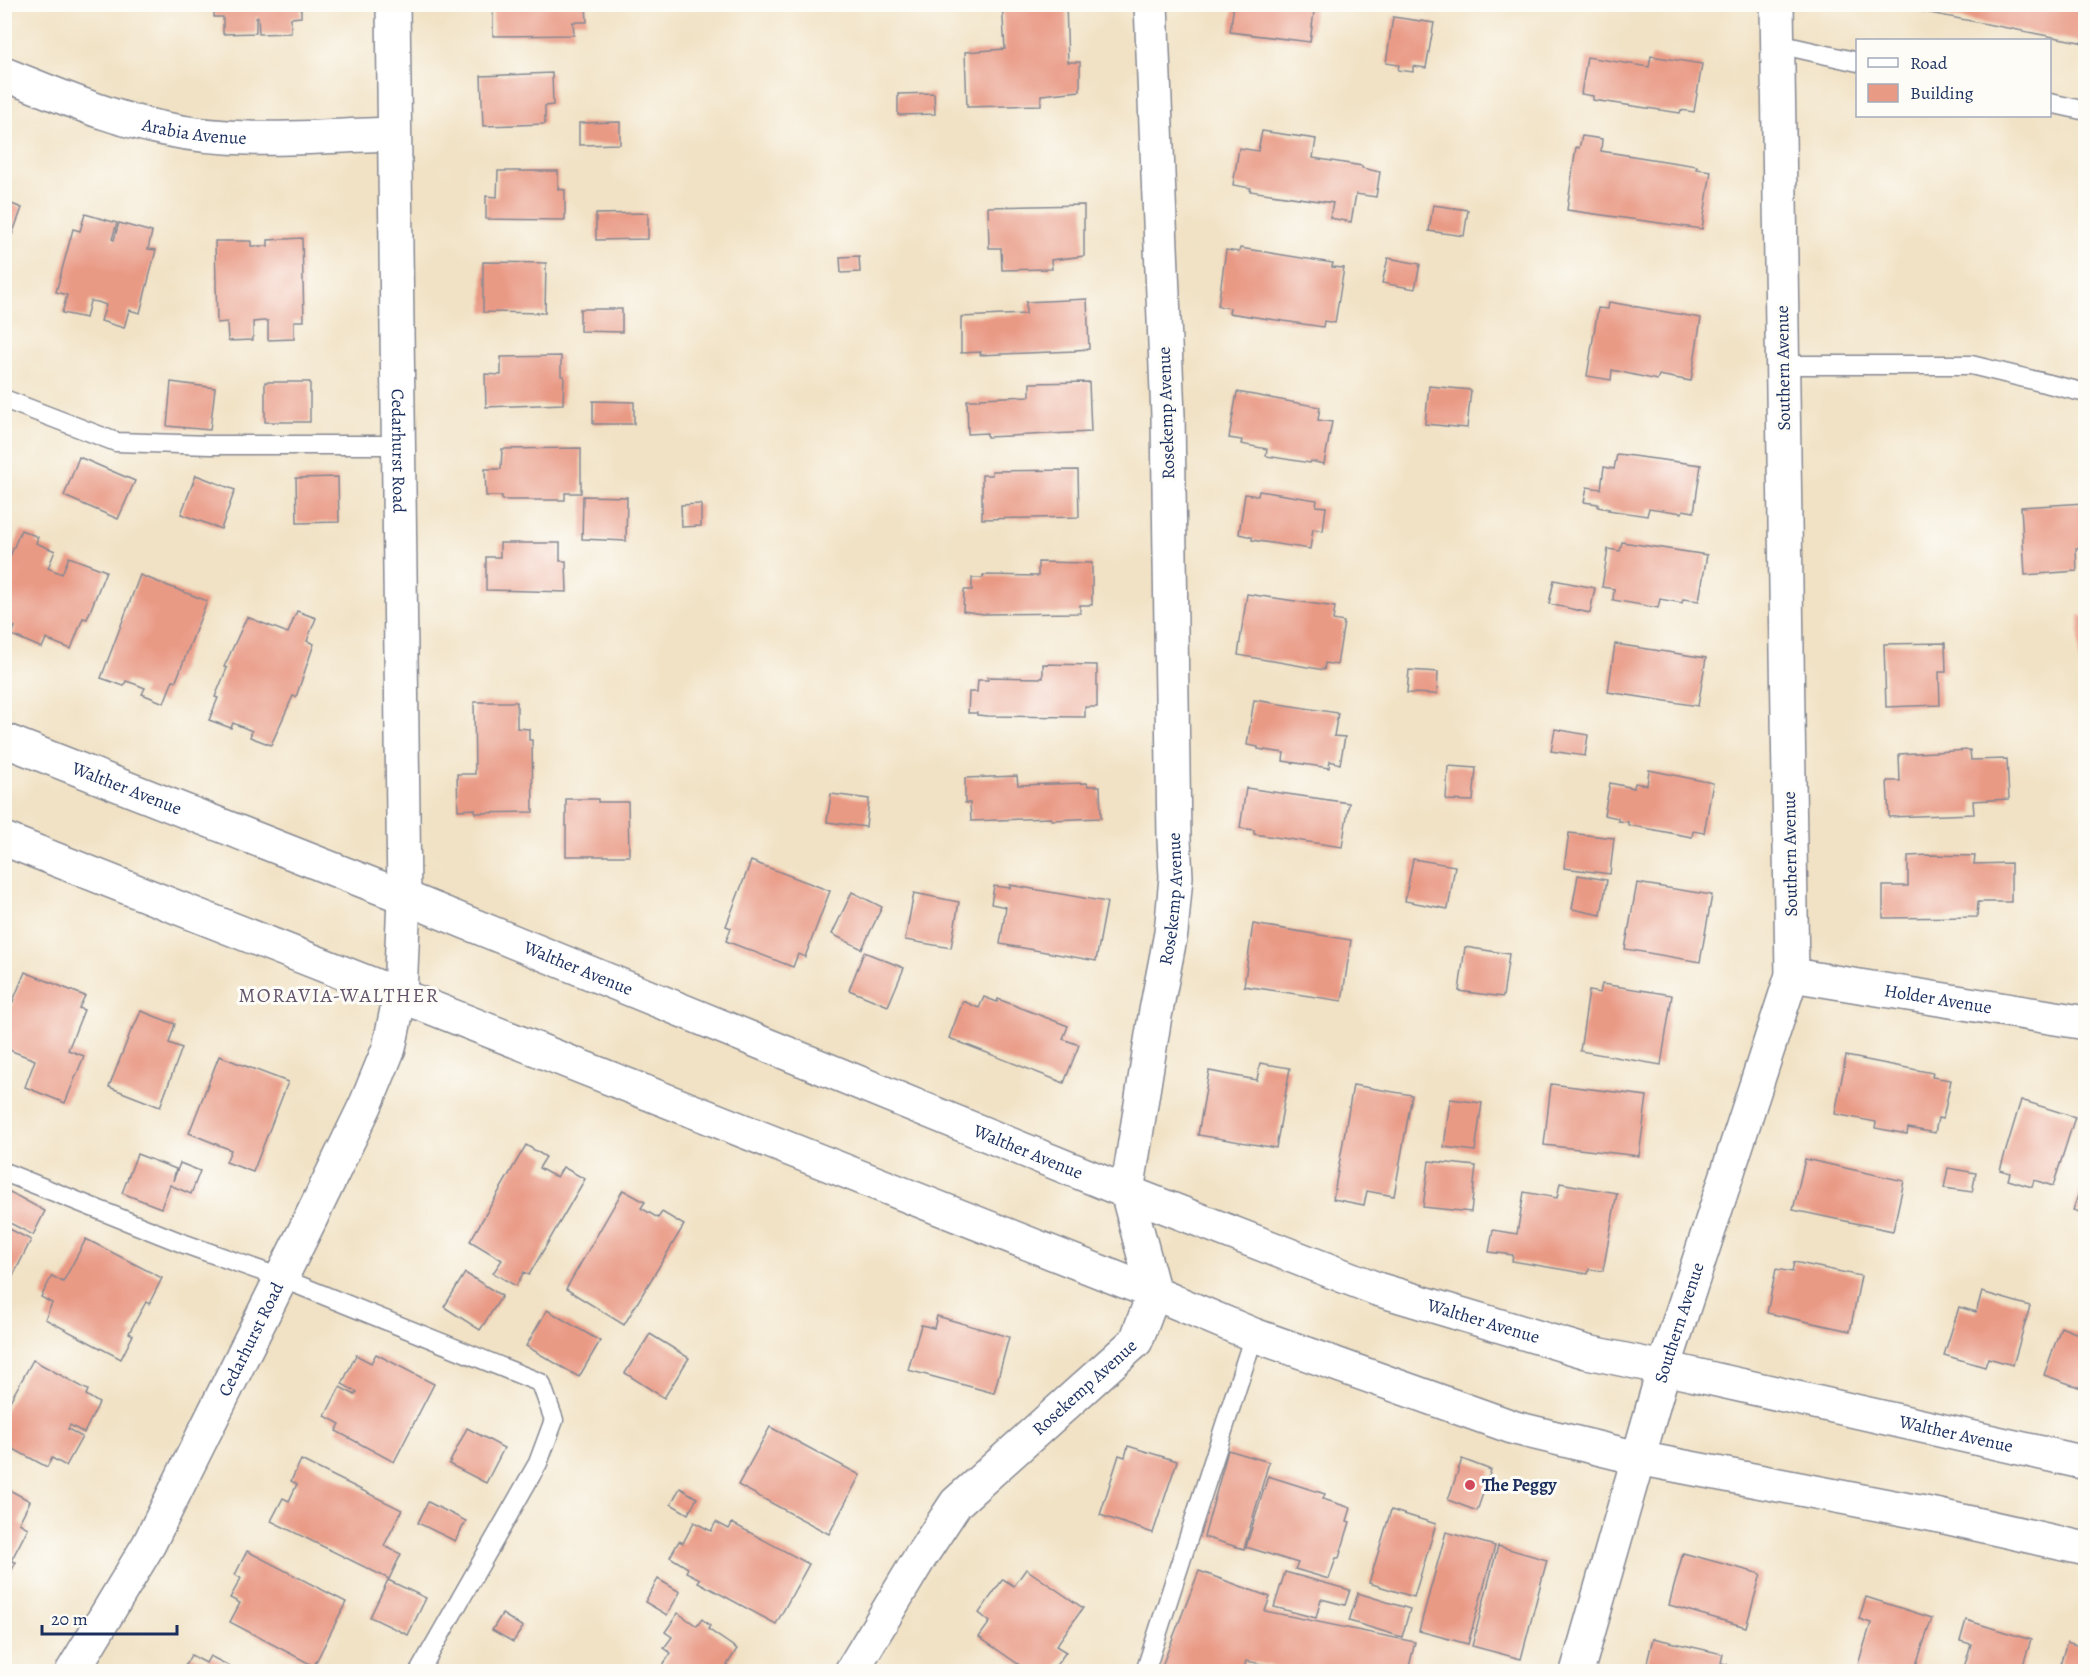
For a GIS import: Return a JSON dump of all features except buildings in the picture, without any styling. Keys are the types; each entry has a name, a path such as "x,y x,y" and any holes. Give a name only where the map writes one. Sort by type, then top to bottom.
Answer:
{"street":[{"name":"Cedarhurst Road","path":"72,1671 149,1544 281,1278 374,1085 389,1048 400,995 404,897 393,4"},
{"name":"Rosekemp Avenue","path":"851,1671 919,1558 956,1503 1136,1341 1154,1293 1127,1192 1155,1016 1172,933 1176,877 1168,416 1151,4"},
{"name":"Southern Avenue","path":"1577,1671 1664,1368 1792,975 1777,4"},
{"name":"Arabia Avenue","path":"4,74 93,110 165,130 239,139 394,134"},
{"name":"Walther Avenue","path":"4,740 404,897 1127,1192 1377,1289 1587,1352 2085,1463"},
{"path":"4,839 1154,1293 1254,1335 1515,1428 1638,1458 1940,1516 2085,1549"},
{"name":"Holder Avenue","path":"1792,975 2085,1023"}],"lane":[{"path":"1778,44 1856,62"},
{"path":"2051,103 2085,111"},
{"path":"1783,365 1971,365 2085,393"},
{"path":"4,399 116,442 210,446 398,445"},
{"path":"4,1172 182,1243 281,1278 541,1383 554,1420 538,1463 419,1671"},
{"path":"1145,1671 1254,1335"}],"place":[{"name":"The Peggy","path":"1470,1485"}],"district":[{"name":"MORAVIA-WALTHER","path":"339,995"}]}
